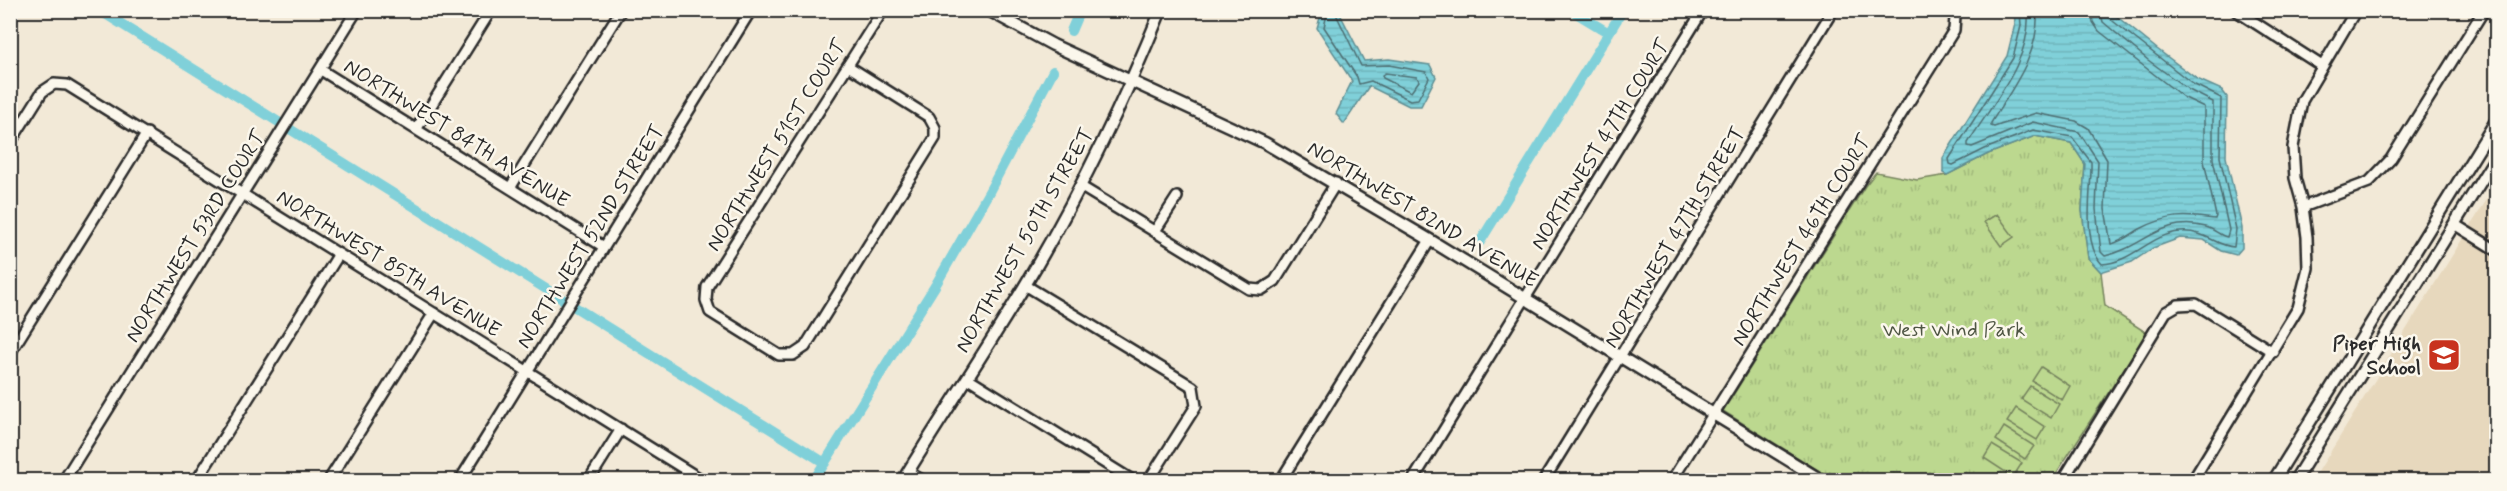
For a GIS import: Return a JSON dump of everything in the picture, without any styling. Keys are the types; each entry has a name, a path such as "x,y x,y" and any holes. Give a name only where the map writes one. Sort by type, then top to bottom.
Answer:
{"street":[{"name":"NORTHWEST 53RD COURT","path":"64,480 357,10"},
{"path":"417,128 491,10"},
{"path":"510,188 621,10"},
{"name":"NORTHWEST 52ND STREET","path":"460,480 751,10"},
{"name":"NORTHWEST 51ST COURT","path":"848,66 929,117 935,128 935,138 805,346 793,355 779,355 710,312 706,300 707,287 883,10"},
{"name":"NORTHWEST 50TH STREET","path":"906,476 1025,285 1080,186 1131,83 1161,10"},
{"name":"NORTHWEST 47TH COURT","path":"1413,480 1703,10"},
{"name":"NORTHWEST 47TH STREET","path":"1544,480 1622,357 1833,10"},
{"path":"2235,10 2322,66"},
{"path":"2193,480 2298,308 2308,268 2307,237 2303,207 2295,178 2293,147 2302,101 2356,10"},
{"path":"2303,207 2369,182 2391,159 2484,10"},
{"name":"NORTHWEST 82ND AVENUE","path":"992,11 1131,83 1265,143 1336,183 1714,413 1806,476 1821,480"},
{"name":"NORTHWEST 46TH COURT","path":"1672,480 1954,30 1953,14"},
{"name":"NORTHWEST 84TH AVENUE","path":"321,70 604,247"},
{"name":"NORTHWEST 85TH AVENUE","path":"10,143 42,92 54,84 67,85 702,480"},
{"path":"2274,480 2496,122"},
{"path":"10,353 147,133"},
{"path":"2295,480 2496,157"},
{"path":"1080,186 1250,289 1261,290 1275,281 1336,183"},
{"path":"1155,231 1177,197"},
{"path":"2454,224 2496,250"},
{"path":"1281,480 1430,240"},
{"path":"197,480 339,254"},
{"path":"1025,285 1193,387 1197,398 1196,406 1149,480"},
{"path":"2062,480 2166,312 2178,305 2196,304 2273,352"},
{"path":"329,480 434,313"},
{"path":"968,378 1132,480"},
{"path":"589,480 621,429"},
{"path":"906,476 922,480"}],"shaded area":[{"name":"Piper High School","path":"2496,185 2496,480 2313,480 2476,217"}],"green space":[{"name":"West Wind Park","path":"2035,136 2071,143 2085,164 2082,210 2088,258 2101,272 2105,306 2147,333 2052,480 1834,480 1723,411 1876,172 1917,180 1947,175 1988,154"},
{"path":"1997,214 2014,237 2001,246 1984,222"},
{"path":"2041,367 2070,386 2062,400 2032,381"},
{"path":"2030,386 2059,404 2051,418 2021,399"},
{"path":"2016,408 2045,427 2037,440 2007,422"},
{"path":"2004,427 2034,446 2025,459 1996,440"},
{"path":"1992,445 2022,463 2013,477 1984,458"}],"water":[{"path":"1322,11 1339,12 1364,61 1389,59 1430,65 1436,77 1421,106 1409,106 1369,86 1344,124 1336,114 1352,81 1317,28"},
{"path":"2014,11 2110,11 2197,79 2222,90 2227,97 2226,157 2242,228 2242,248 2236,255 2221,251 2204,240 2180,238 2153,248 2132,262 2101,272 2088,258 2082,210 2085,164 2071,143 2035,136 1988,154 1947,175 1943,173 1943,158 2007,56 2015,24"}],"waterway":[{"path":"99,10 825,463"},
{"path":"1071,31 1080,10"},
{"path":"1571,10 1609,33"},
{"path":"1480,242 1623,10"},
{"path":"814,480 935,286 990,190 1053,71"}],"place":[{"name":"Piper High School","path":"2444,355"}]}
